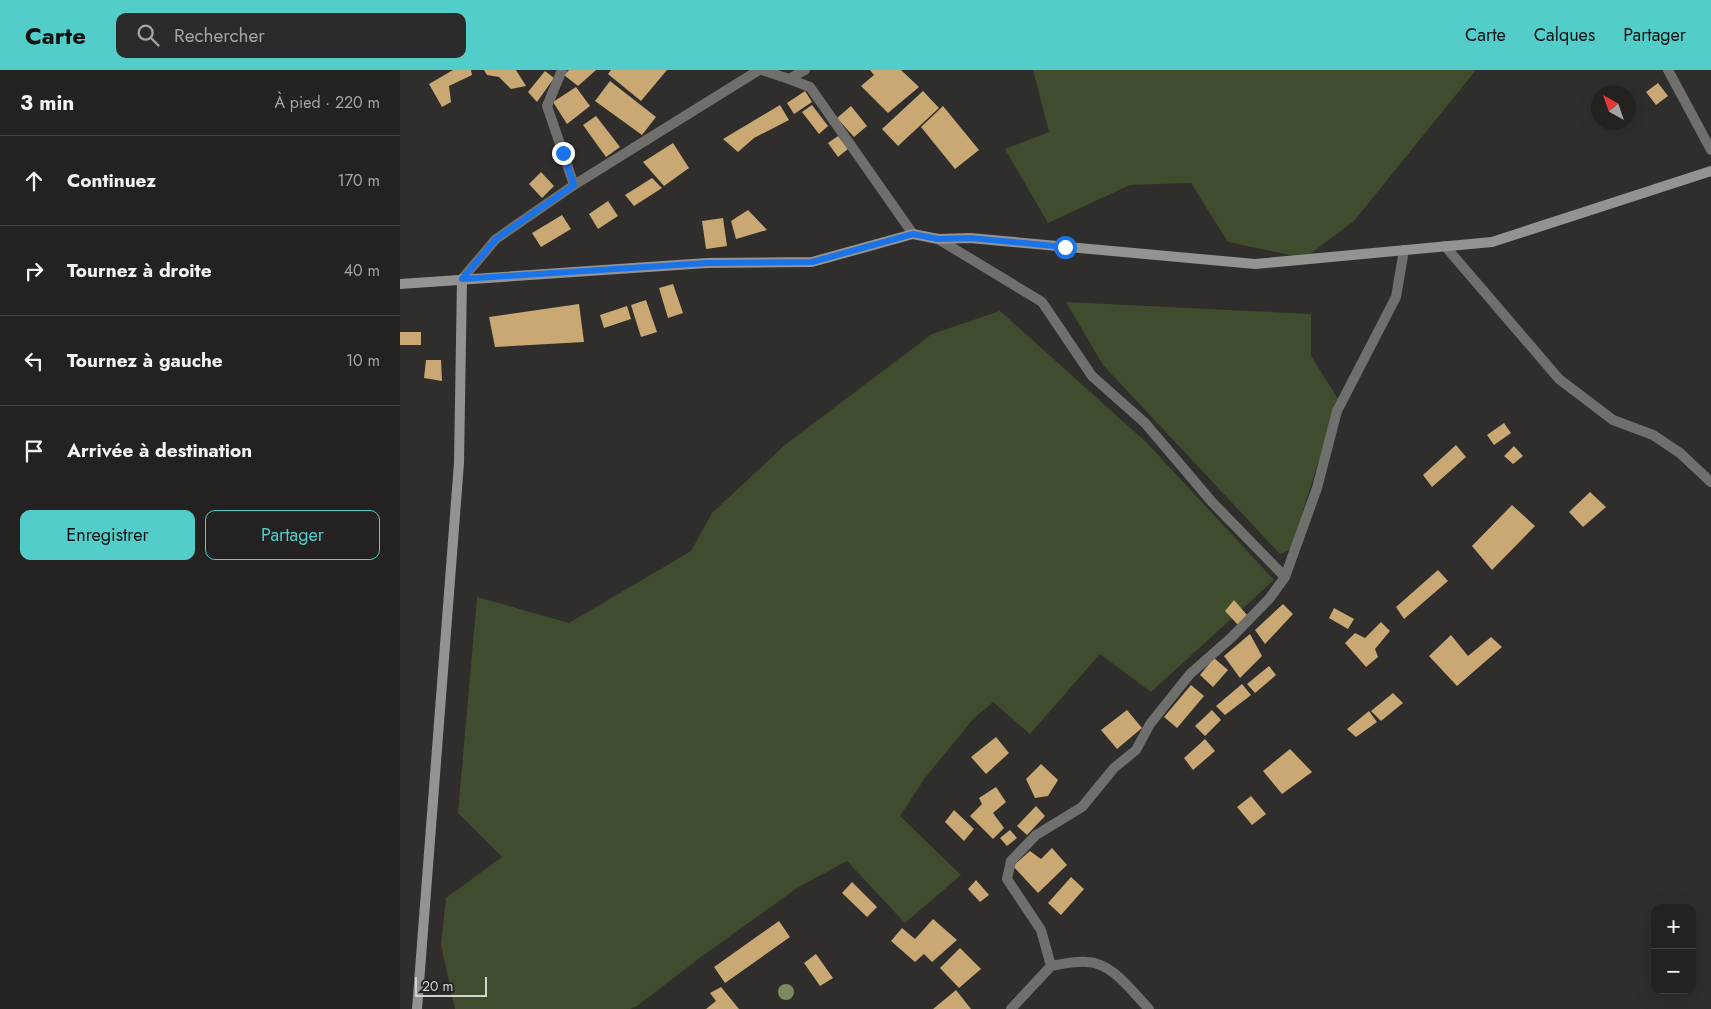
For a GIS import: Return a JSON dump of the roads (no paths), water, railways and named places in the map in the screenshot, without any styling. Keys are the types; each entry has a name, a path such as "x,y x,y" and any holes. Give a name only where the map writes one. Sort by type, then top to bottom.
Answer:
{"main road":[{"path":"400,284 707,263 812,262 913,234 938,239 970,238 1255,264 1492,242 1711,171"},
{"path":"417,1009 459,464 462,279"}],"street":[{"path":"562,70 547,106 574,185"},
{"path":"462,279 496,239 574,185 760,70 795,73 810,87 913,234"},
{"path":"1668,70 1711,150"},
{"path":"938,239 1042,302 1092,376 1145,423 1212,502 1285,577"},
{"path":"1445,246 1559,379 1613,420 1653,435 1674,448 1711,482"},
{"path":"1051,966 1040,930 1007,879 1011,861 1036,835 1082,807 1114,768 1136,750 1150,724 1190,674 1232,638 1269,599 1285,577 1317,488 1337,411 1396,297 1404,250"},
{"path":"1011,1009 1051,966 1088,961 1104,967 1118,978 1149,1009"}]}
